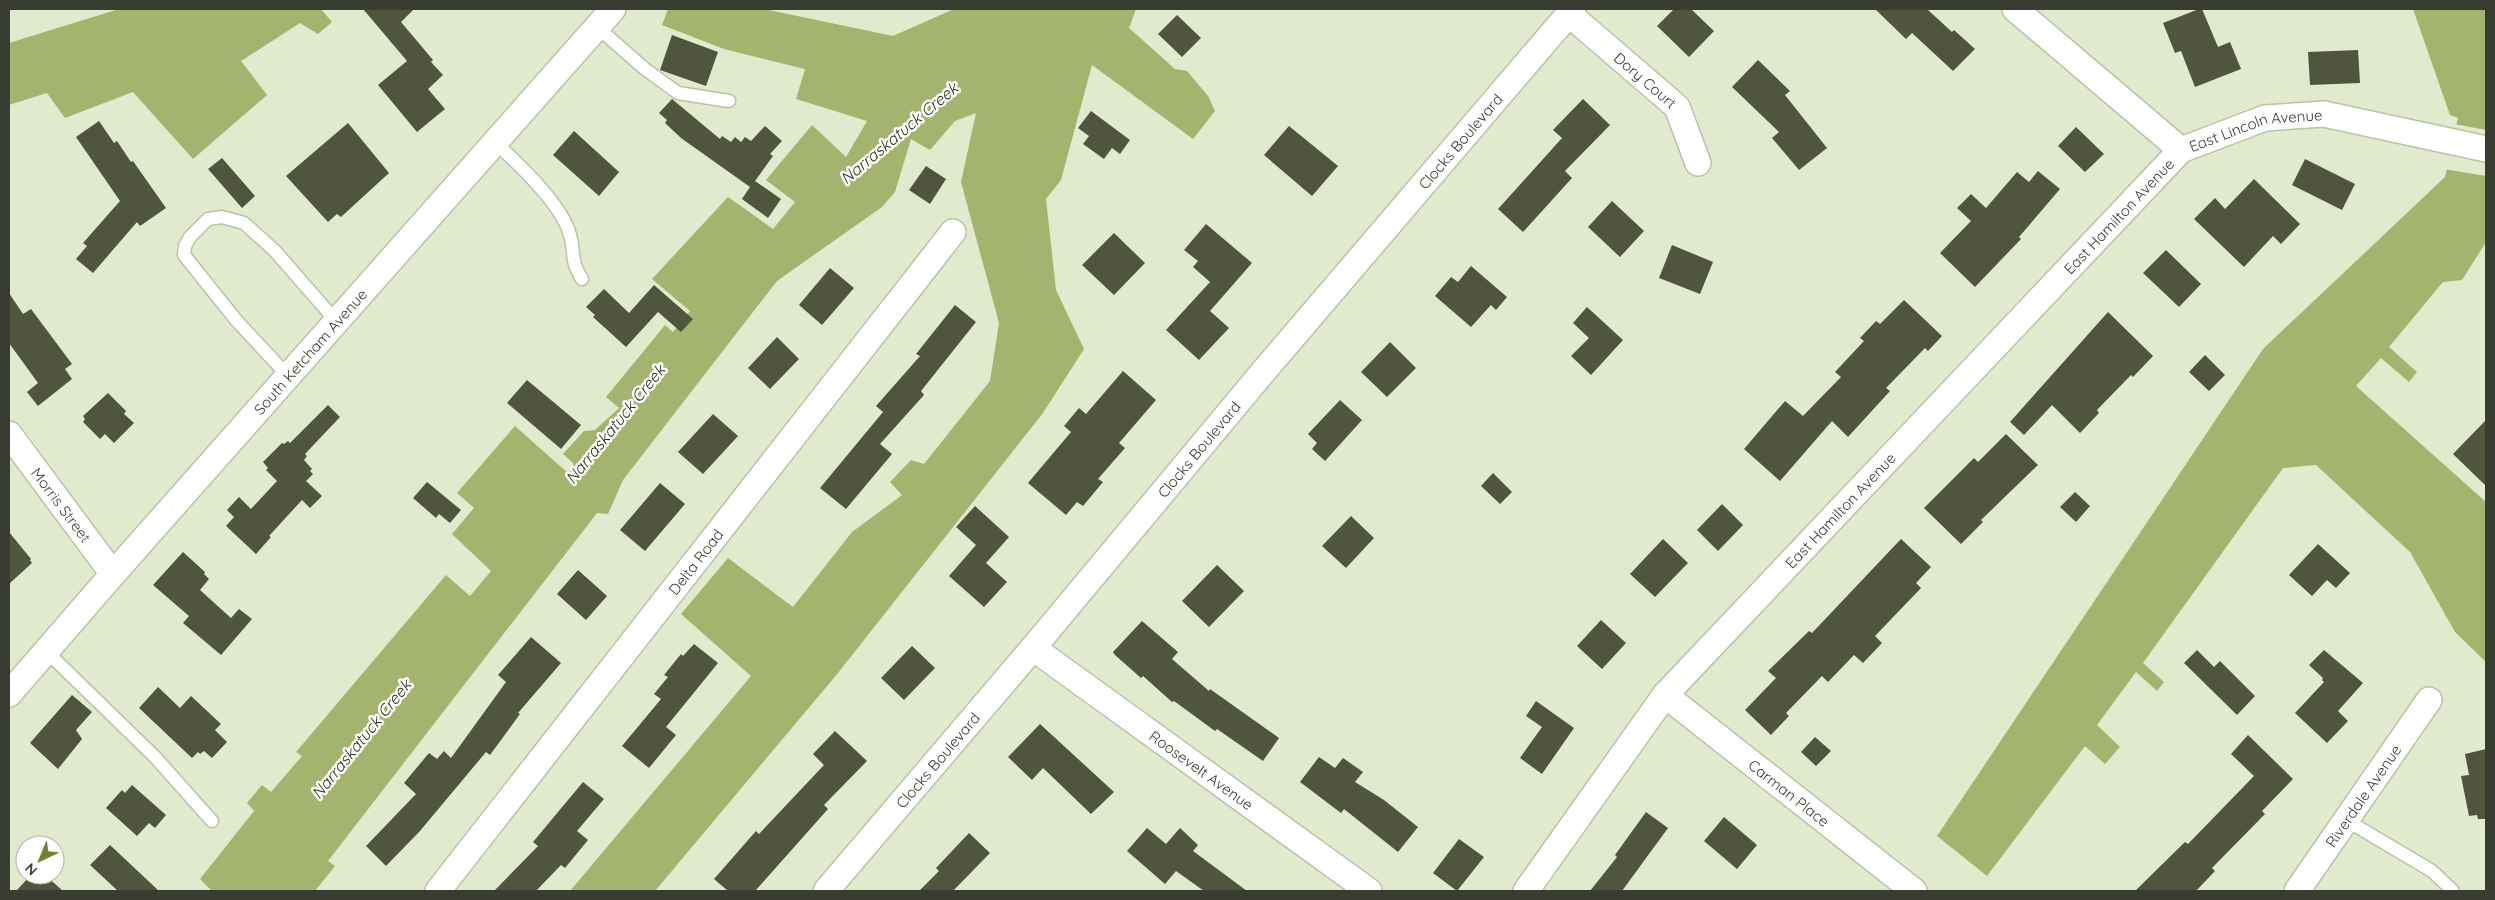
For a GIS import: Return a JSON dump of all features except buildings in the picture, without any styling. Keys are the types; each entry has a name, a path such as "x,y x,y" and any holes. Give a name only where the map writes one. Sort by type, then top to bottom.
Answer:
{"street":[{"name":"South Ketcham Avenue","path":"9,694 336,321 614,9"},
{"name":"East Lincoln Avenue","path":"2015,9 2181,150 2265,118 2324,114 2486,149"},
{"name":"Dory Court","path":"1571,11 1677,107 1698,163"},
{"name":"Clocks Boulevard","path":"826,891 1033,648 1263,372 1571,11"},
{"name":"East Hamilton Avenue","path":"1526,891 1665,695 2181,150"},
{"name":"Delta Road","path":"438,891 953,232"},
{"name":"Morris Street","path":"9,434 113,574"},
{"name":"Roosevelt Avenue","path":"1033,648 1361,889"},
{"name":"Carman Place","path":"1665,695 1914,891"},
{"name":"Riverdale Avenue","path":"2296,891 2429,700"}],"lane":[{"path":"597,27 645,69 678,93 728,101"},
{"path":"495,142 553,203 570,234 573,265 582,279"},
{"path":"288,376 236,320 184,255 185,246 190,237 208,219 222,217 244,223 275,252 336,321"},
{"path":"46,651 155,757 212,821"},
{"path":"2346,820 2432,871 2454,891"}],"water":[{"path":"119,9 321,9 332,22 318,34 300,23 241,61 267,95 193,159 133,92 65,118 47,93 9,105 9,43"},
{"name":"Narraskatuck Creek","path":"668,9 764,9 893,36 954,9 1136,9 1129,28 1175,69 1187,71 1208,96 1215,111 1193,139 1092,65 1061,180 1046,199 1056,290 1084,349 1043,413 838,673 655,891 570,891 751,676 681,614 728,558 793,607 852,532 902,495 890,482 911,460 924,464 990,381 999,323 961,182 976,113 955,121 930,150 911,139 895,192 882,207 777,281 623,480 608,514 597,513 328,861 335,866 315,891 212,891 200,879 254,811 247,803 262,785 271,792 302,756 296,752 446,575 470,596 491,571 452,534 474,508 457,493 515,426 569,474 574,464 563,454 584,431 595,430 619,408 606,397 665,325 673,332 690,311 652,279 728,197 773,229 795,202 766,180 812,125 846,157 867,121 796,99 805,69 724,49 662,25"},
{"path":"2413,9 2486,9 2486,242 2462,280 2443,282 2389,347 2417,372 2409,382 2381,358 2356,386 2486,502 2486,662 2455,632 2410,552 2316,465 2283,468 2143,663 2164,682 2157,691 2136,672 2097,725 2120,747 2105,764 2085,746 1987,876 1937,836 2263,349 2445,177 2458,118 2450,115"}],"pier":[{"path":"2454,124 2486,130 2486,176 2444,169"}]}
